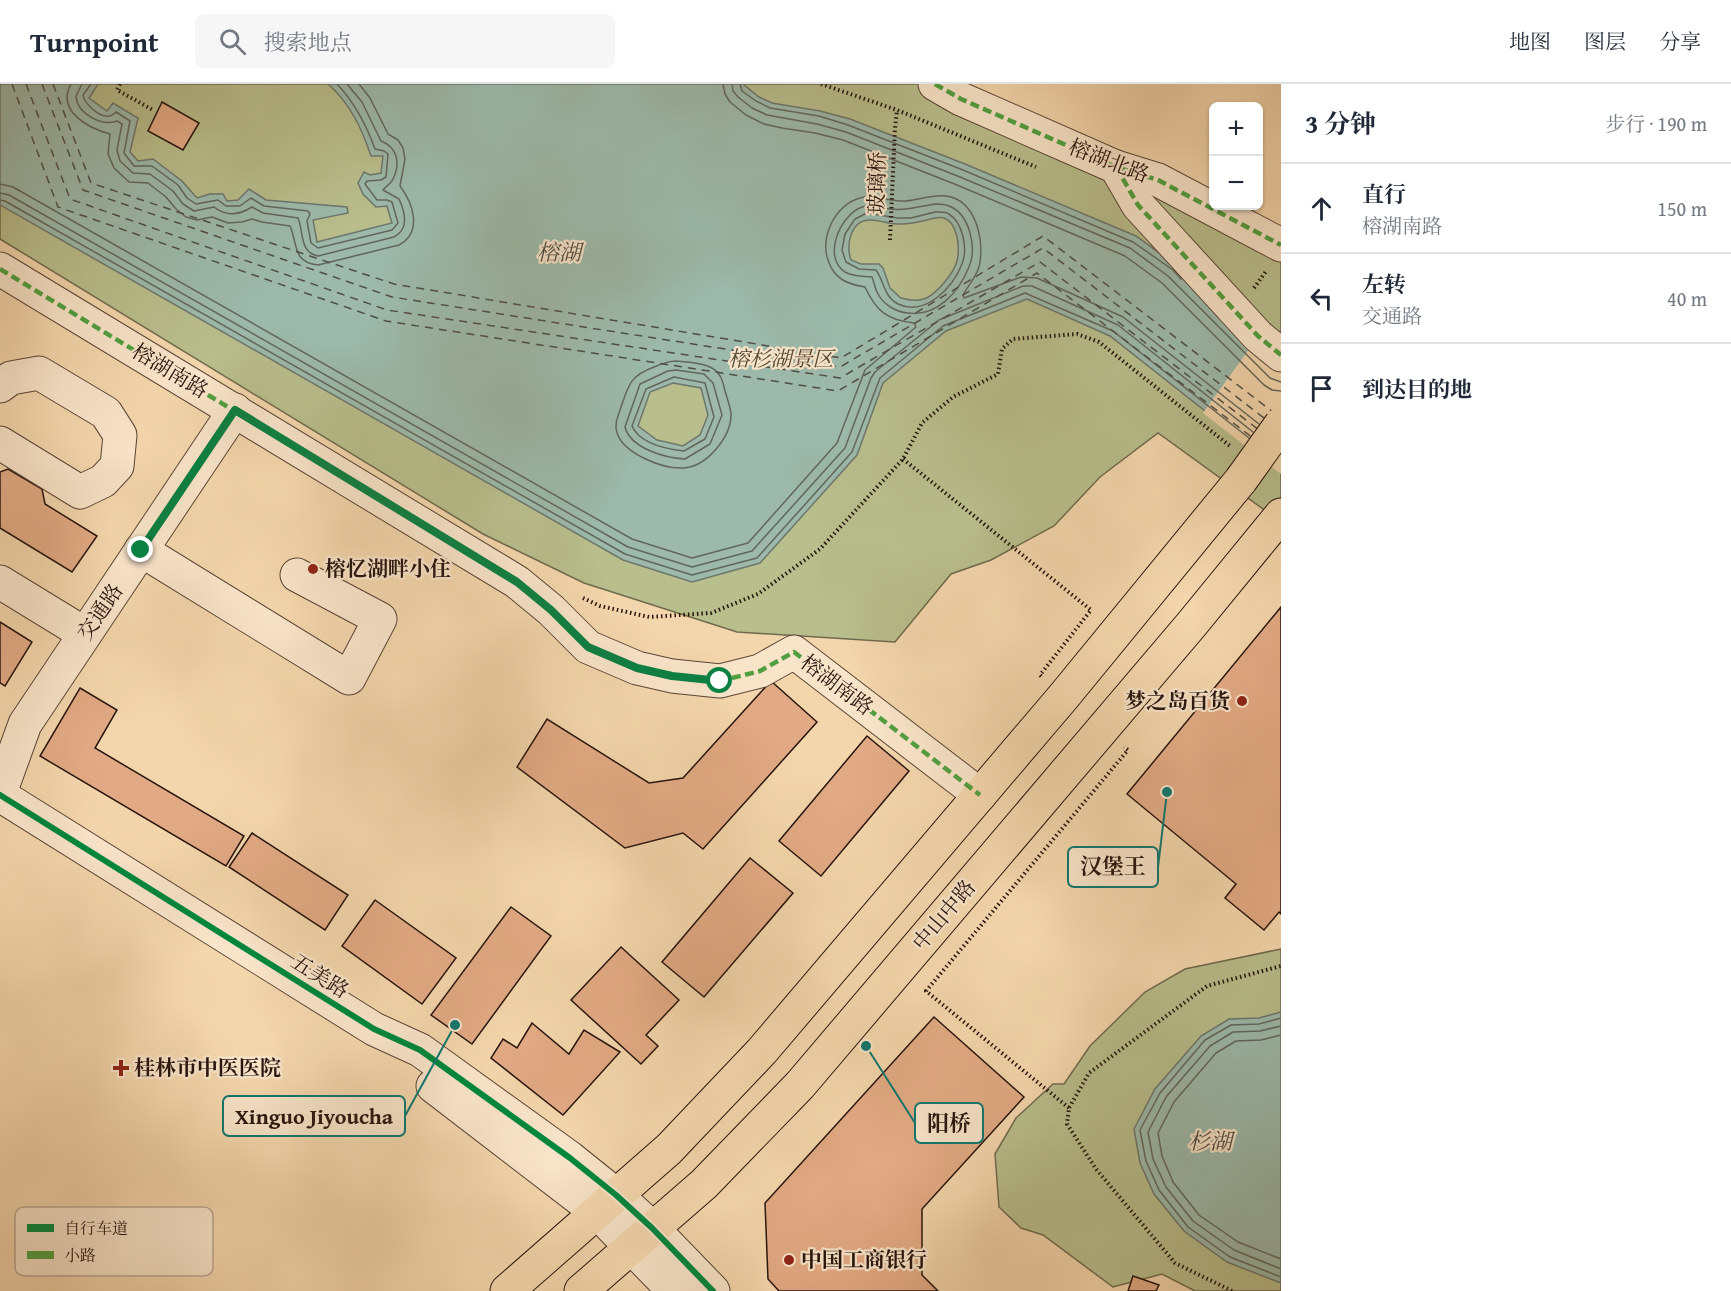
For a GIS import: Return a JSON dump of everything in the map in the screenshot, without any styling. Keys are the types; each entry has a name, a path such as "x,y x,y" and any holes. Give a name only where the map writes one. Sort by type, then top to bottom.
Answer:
{"highway":[{"path":"507,1291 669,1149 762,1051 980,795 1239,466 1281,424"},
{"name":"中山中路","path":"581,1291 704,1184 800,1085 1281,515"}],"street":[{"name":"榕湖北路","path":"935,84 961,99 1116,167 1158,180 1275,256"},
{"path":"1116,167 1138,205 1236,313 1281,356"},
{"name":"榕湖南路","path":"0,269 517,582 551,610 588,647 637,668 672,676 720,681 760,670 794,652 980,795"},
{"path":"0,386 11,378 39,373 106,413 120,435 117,466 103,481 80,492 0,443"},
{"name":"交通路","path":"0,794 25,724 235,410"},
{"path":"141,550 350,678 380,619 297,575"},
{"path":"0,582 85,634"},
{"name":"五美路","path":"0,794 374,1029 420,1050 570,1158 607,1204 642,1237"},
{"path":"642,1237 674,1291"},
{"path":"642,1237 713,1291"}],"path":[{"path":"120,84 117,90 153,110"},
{"path":"821,84 897,110 1038,167"},
{"path":"1236,313 1275,256"},
{"path":"579,597 600,606 649,617 711,613 758,594 820,549 903,459 922,423 953,397 998,374 1002,349 1013,339 1077,334 1099,342 1239,466"},
{"path":"1232,1291 1174,1263 1096,1169 1067,1124 1069,1108 1089,1073 1207,987 1281,966"}],"green space":[{"name":"榕湖","path":"0,84 919,84 1281,258 1281,522 1158,433 1100,477 1054,526 991,560 951,574 895,642 737,632 584,583 483,534 0,239"},
{"path":"1281,949 1281,1291 1195,1291 1162,1274 1113,1287 1043,1235 1021,1228 999,1207 995,1154 1016,1118 1053,1084 1064,1084 1090,1046 1145,992 1185,969"}],"water":[{"name":"榕湖","path":"0,84 98,84 89,98 107,111 113,103 138,118 130,152 138,161 153,159 182,181 197,198 210,194 223,194 227,201 238,200 249,189 266,200 347,207 348,213 313,220 317,242 392,223 387,206 376,207 363,194 358,183 364,172 370,175 381,173 383,156 371,156 354,117 343,99 328,84 743,84 759,97 772,103 820,111 850,119 965,164 1136,236 1177,266 1281,371 1281,471 1110,336 1027,299 946,331 883,383 857,455 760,563 692,582 623,560 0,205","holes":["944,218 952,225 957,236 958,256 948,277 929,297 918,300 901,298 890,288 883,268 879,264 861,264 851,260 849,248 851,235 858,224 863,221 903,224","673,383 701,388 708,415 700,435 683,446 657,440 638,426 650,392"]},
{"name":"杉湖","path":"1281,1012 1281,1283 1227,1262 1184,1231 1154,1194 1140,1163 1134,1129 1155,1089 1201,1036 1229,1019 1259,1018"}],"pier":[{"path":"1255,341 1281,366 1281,474 1203,413"}],"building":[{"path":"162,102 199,123 183,150 148,131"},
{"path":"8,469 42,489 45,504 97,536 72,572 0,528 0,472"},
{"name":"梦之岛百货","path":"1281,607 1281,914 1279,912 1264,930 1225,898 1236,884 1127,794"},
{"path":"0,622 32,642 5,686 0,683"},
{"path":"771,681 817,722 703,849 683,833 625,848 517,767 547,719 649,783 683,778"},
{"path":"80,688 117,710 95,748 244,836 226,866 40,756"},
{"path":"867,736 909,771 821,876 779,841"},
{"path":"252,833 348,895 325,930 229,867"},
{"path":"750,858 793,893 704,997 662,962"},
{"path":"375,900 456,958 422,1004 342,946"},
{"path":"511,907 551,936 472,1044 431,1015"},
{"path":"621,947 679,1000 646,1035 658,1046 641,1064 571,1000"},
{"path":"934,1017 1024,1097 922,1209 922,1275 938,1291 779,1291 768,1279 765,1203"},
{"path":"532,1023 569,1054 584,1030 620,1052 563,1115 491,1058 503,1039 517,1048"},
{"path":"1133,1276 1159,1285 1156,1291 1128,1291"}],"ferry route":[{"path":"12,84 58,207 386,321 838,391 1037,273 1253,438"},
{"path":"26,84 70,199 387,310 840,378 1040,262 1259,430"},
{"path":"42,84 83,190 392,297 840,367 1043,248 1264,418"},
{"path":"53,84 91,183 394,284 841,358 1043,236 1273,412"}],"marked path":[{"path":"935,84 961,99 1116,167 1158,180 1281,245"},
{"path":"1116,167 1138,205 1258,336 1281,355"},
{"path":"0,269 517,582 551,610 588,647 637,668 672,676 720,681 760,671 794,652 980,795"}],"cycle path":[{"path":"0,795 374,1029 420,1050 570,1158 616,1195 652,1228 713,1291"}],"place":[{"name":"榕忆湖畔小住","path":"313,569"},
{"name":"梦之岛百货","path":"1242,701"},
{"name":"汉堡王","path":"1167,792"},
{"name":"Xinguo Jiyoucha","path":"455,1025"},
{"name":"阳桥","path":"866,1046"},
{"name":"桂林市中医医院","path":"121,1068"},
{"name":"中国工商银行","path":"789,1260"}],"route":[{"path":"141,550 235,410 517,582 551,610 588,647 637,668 672,676 720,681"}],"park label":[{"name":"榕杉湖景区","path":"781,359"}]}
